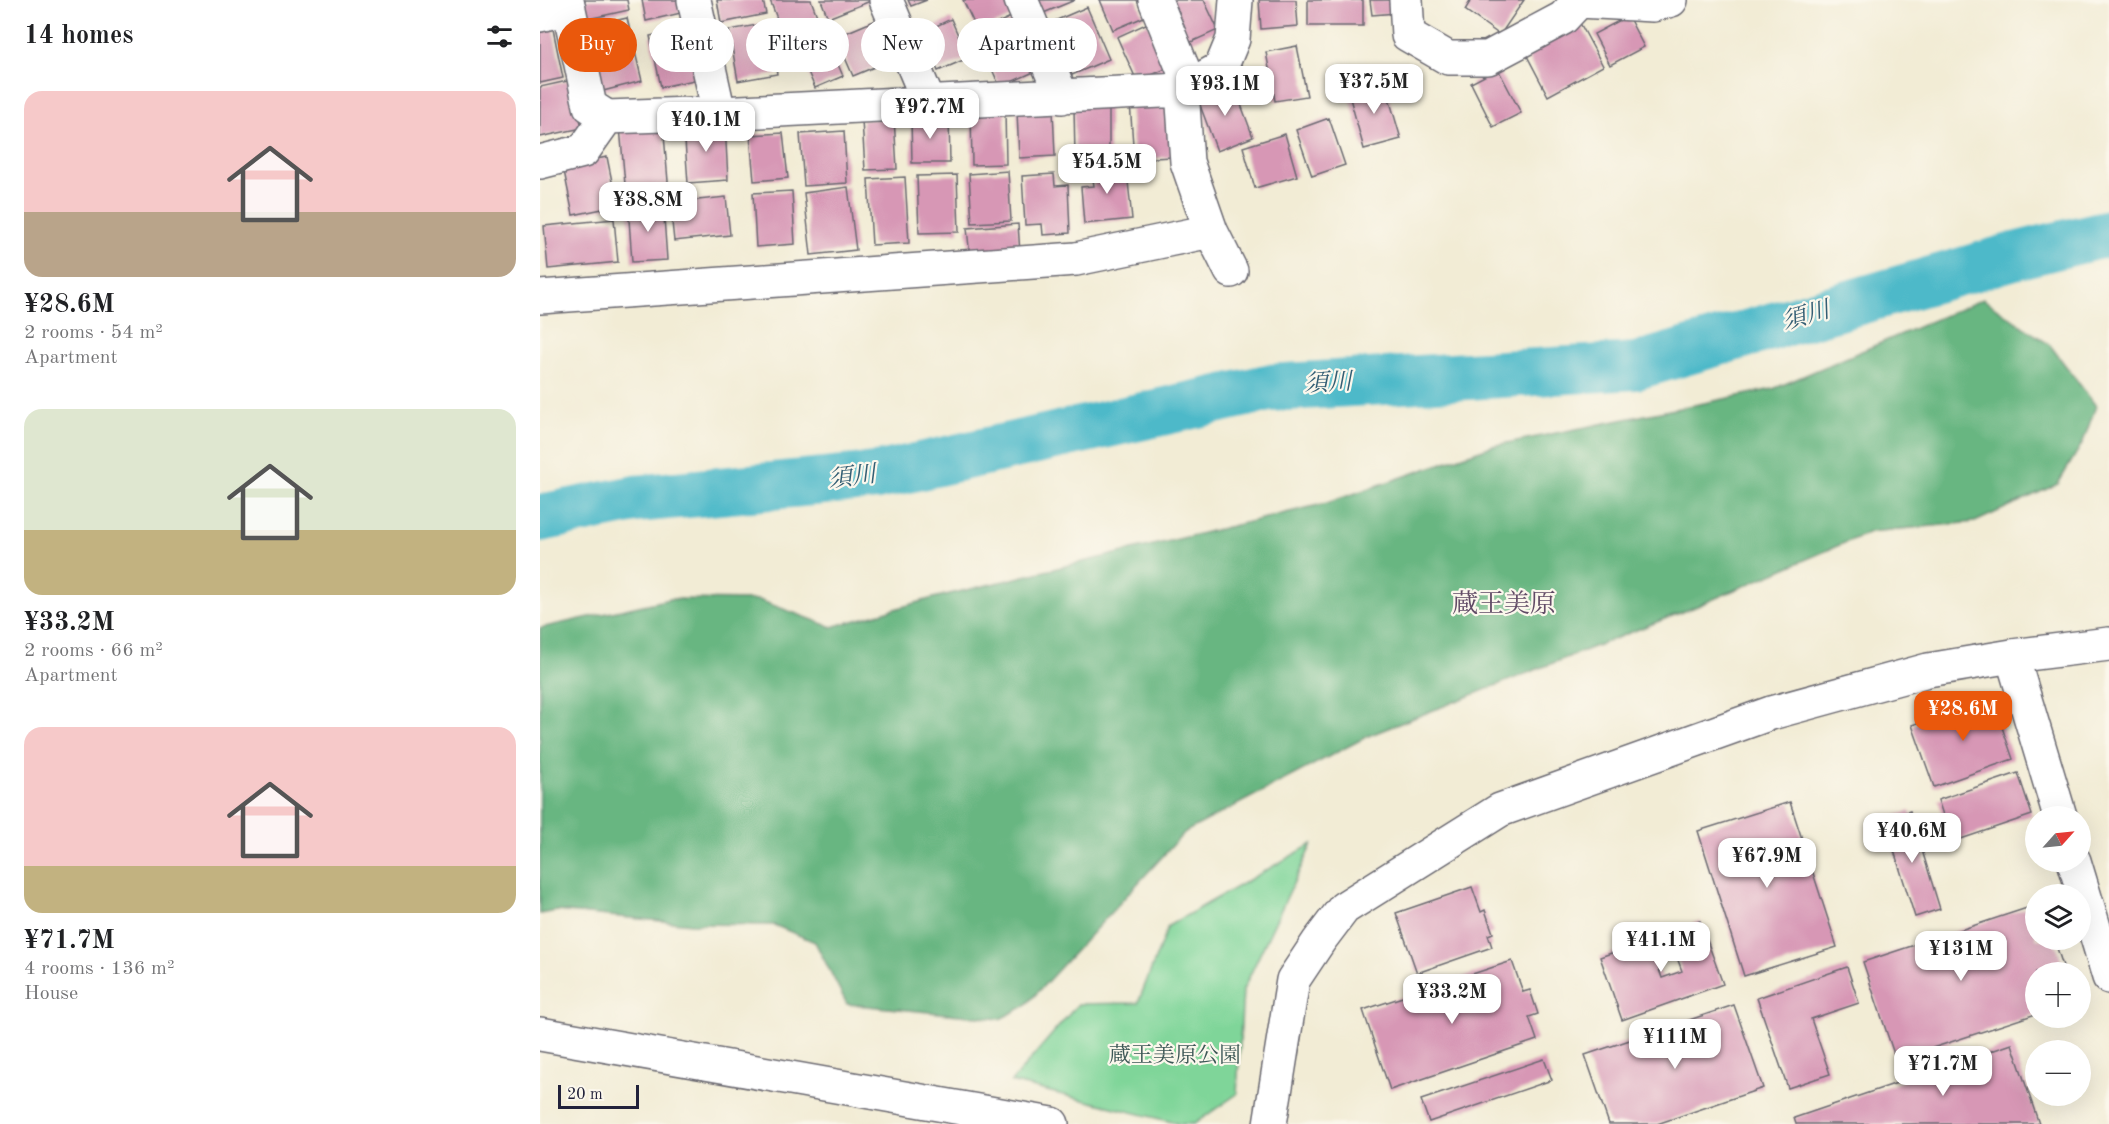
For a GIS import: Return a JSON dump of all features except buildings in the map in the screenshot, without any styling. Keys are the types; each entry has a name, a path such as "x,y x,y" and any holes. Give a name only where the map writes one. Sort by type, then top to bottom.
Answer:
{"street":[{"path":"694,0 719,114"},
{"path":"886,0 929,103"},
{"path":"1021,0 1062,97"},
{"path":"1155,0 1186,88 1187,162 1211,231 1231,271"},
{"path":"559,8 590,106 607,117 719,114 1062,97 1186,88 1221,68 1233,39 1236,0"},
{"path":"1407,0 1408,35 1448,58 1488,58 1563,18 1579,0 1653,4 1671,0"},
{"path":"540,162 583,151 607,117"},
{"path":"540,297 1076,260 1211,231"},
{"path":"1270,1124 1293,981 1319,941 1344,908 1500,810 1771,713 1928,670 2012,656 2109,644"},
{"path":"2012,656 2057,806"},
{"path":"2077,872 2109,977"},
{"path":"540,1034 906,1112 1052,1124"}],"green space":[{"path":"1983,299 2050,345 2096,406 2083,442 2058,484 1975,522 1870,532 1695,607 1368,736 1185,832 1025,1006 1000,1019 847,1004 815,942 774,925 692,924 557,911 540,914 540,628 670,599 759,600 832,627 933,598 1327,503 1492,446 1773,389"},
{"name":"蔵王美原公園","path":"1312,844 1243,990 1237,1094 1194,1124 1180,1124 1011,1082 1078,1004 1138,1003 1168,926"}],"waterway":[{"name":"須川","path":"540,518 635,499 876,476 1268,388 1636,366 2014,256 2109,233"}],"district":[{"name":"蔵王美原","path":"1504,605"}]}
